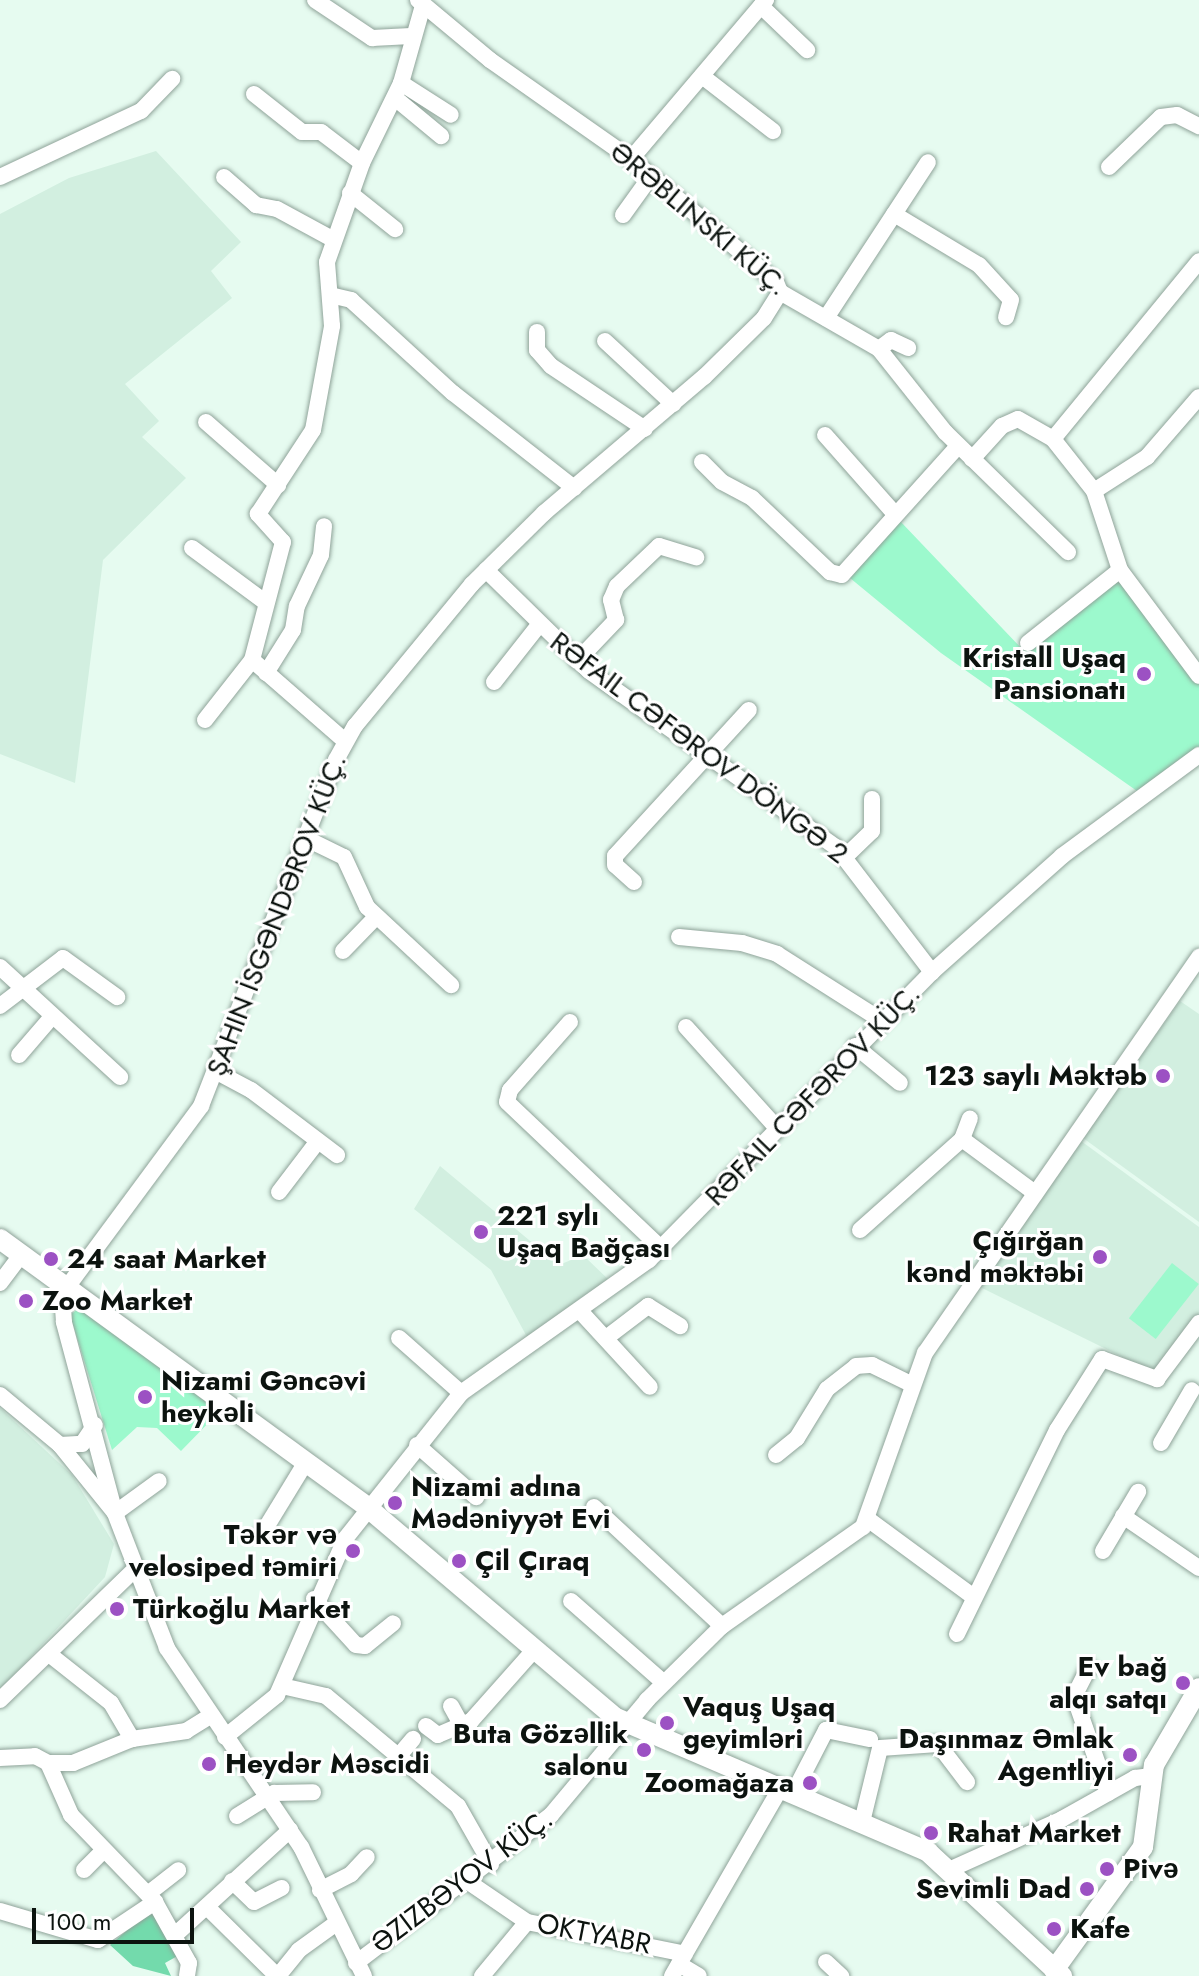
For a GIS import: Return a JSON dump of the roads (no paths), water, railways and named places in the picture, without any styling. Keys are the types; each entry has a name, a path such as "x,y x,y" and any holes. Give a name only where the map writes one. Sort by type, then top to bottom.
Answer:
{"main road":[{"path":"0,1239 367,1507 627,1724 862,1822 951,1869 1056,1974 1146,1840 1152,1776 1199,1688"}],"street":[{"path":"315,0 372,38 411,36"},
{"path":"205,720 252,660 283,542 258,514 308,442 317,414 332,326 326,275 334,240 362,163 398,91 421,3"},
{"name":"ƏRƏBLINSKI KÜÇ.","path":"421,3 631,159 780,292 879,349 958,446 1068,552"},
{"path":"631,159 763,3 807,50"},
{"path":"702,76 773,131"},
{"path":"0,177 141,111 172,79"},
{"path":"398,91 451,115"},
{"path":"398,91 441,136"},
{"path":"254,94 302,132 321,132 362,163"},
{"path":"1109,167 1161,117 1177,115 1199,126"},
{"path":"826,318 928,162"},
{"path":"623,215 651,176"},
{"path":"224,177 256,205 277,209 334,240"},
{"path":"350,193 395,229"},
{"path":"894,214 979,265 1011,300 1006,317"},
{"path":"1053,439 1199,261"},
{"name":"ŞAHIN İSGƏNDƏROV KÜÇ.","path":"65,1287 189,1124 217,1072 345,741 486,570 574,488 741,342 780,292"},
{"path":"330,295 351,300 453,393 574,488"},
{"path":"537,332 537,350 551,366 645,429"},
{"path":"879,349 891,340 908,348"},
{"path":"605,341 673,404"},
{"path":"1094,491 1147,457 1199,397"},
{"path":"972,459 1002,426 1018,419 1053,439 1094,491 1120,570 1199,676"},
{"path":"206,422 278,485"},
{"path":"825,435 894,513"},
{"path":"702,462 752,498 836,575 849,572 894,513 958,446"},
{"path":"266,673 293,630 297,606 321,555 324,526"},
{"path":"577,661 616,620 611,600 617,586 659,546 696,557"},
{"path":"192,548 265,602"},
{"name":"RƏFAIL CƏFƏROV DÖNGƏ 2","path":"486,570 538,626 577,661 846,856 932,972"},
{"path":"1028,643 1120,570"},
{"path":"494,682 538,626"},
{"path":"252,660 345,741"},
{"path":"634,882 615,865 615,856 749,710"},
{"name":"RƏFAIL CƏFƏROV KÜÇ.","path":"282,1686 314,1599 367,1507 461,1393 580,1311 662,1249 776,1127 932,972 1062,856 1199,755"},
{"path":"846,856 872,831 872,799"},
{"path":"305,838 352,865 361,897 376,917 451,985"},
{"path":"343,951 376,917"},
{"path":"679,937 742,943 777,954 881,1020"},
{"path":"971,1595 869,1520 911,1384 925,1353 1199,957"},
{"path":"0,1006 69,958 117,997"},
{"path":"0,967 50,1019 120,1077"},
{"path":"19,1055 50,1019"},
{"path":"570,1022 510,1090 507,1102 662,1249"},
{"path":"686,1027 776,1127"},
{"path":"855,1046 900,1083"},
{"path":"217,1072 337,1155"},
{"path":"860,1230 962,1139 970,1118"},
{"path":"962,1139 1035,1193"},
{"path":"279,1192 318,1141"},
{"path":"0,1283 21,1255"},
{"path":"65,1287 64,1322 95,1425 115,1513 134,1570 175,1665 290,1830 360,1972"},
{"path":"606,1338 648,1306 680,1326"},
{"path":"580,1311 650,1387"},
{"path":"957,1634 971,1595 1057,1430 1102,1359 1151,1379 1168,1368 1199,1323"},
{"path":"399,1338 461,1393"},
{"path":"776,1455 797,1438 827,1389 856,1366 872,1365 911,1384"},
{"path":"1161,1443 1196,1393 1168,1368"},
{"path":"0,1395 60,1445 115,1513"},
{"path":"60,1445 82,1444 95,1425"},
{"path":"417,1445 476,1497"},
{"path":"262,1534 306,1462"},
{"path":"115,1513 159,1481"},
{"path":"1103,1551 1138,1492"},
{"path":"594,1507 722,1626"},
{"path":"1123,1516 1199,1568"},
{"name":"ƏZIZBƏYOV KÜÇ.","path":"360,1972 561,1805 663,1682 722,1626 869,1520"},
{"path":"0,1700 134,1570"},
{"path":"314,1599 356,1645 365,1646 393,1623"},
{"path":"571,1601 663,1682"},
{"path":"426,1726 438,1735 471,1721 535,1649"},
{"path":"49,1654 111,1703 132,1739"},
{"path":"1089,1667 1074,1696 1108,1793"},
{"path":"225,1737 263,1710 282,1686 326,1696 458,1806 491,1864"},
{"path":"451,1706 461,1724"},
{"path":"0,1758 35,1756 48,1763 73,1763 132,1739 186,1731 210,1716"},
{"path":"678,1965 826,1730 870,1739"},
{"path":"397,1758 413,1739"},
{"path":"862,1822 880,1748 938,1744 967,1782"},
{"path":"48,1763 65,1807 152,1898 191,1968 187,1976"},
{"path":"951,1869 1108,1793 1152,1776"},
{"path":"237,1816 267,1796 313,1792"},
{"path":"175,1935 290,1830"},
{"path":"84,1870 104,1850"},
{"path":"320,1890 351,1874 367,1857"},
{"path":"0,1911 98,1940 152,1898 178,1870"},
{"path":"232,1881 254,1902 282,1888"},
{"name":"OKTYABR","path":"467,1881 527,1922 678,1965 699,1976"},
{"path":"207,1907 278,1976 299,1950 335,1924"},
{"path":"482,1976 527,1922"},
{"path":"826,1962 841,1976"}],"place":[{"name":"Kristall Uşaq Pansionatı","path":"1144,674"},
{"name":"123 saylı Məktəb","path":"1163,1076"},
{"name":"221 sylı Uşaq Bağçası","path":"481,1232"},
{"name":"Çığırğan kənd məktəbi","path":"1100,1257"},
{"name":"24 saat Market","path":"51,1259"},
{"name":"Zoo Market","path":"26,1301"},
{"name":"Nizami Gəncəvi heykəli","path":"145,1397"},
{"name":"Nizami adına Mədəniyyət Evi","path":"395,1503"},
{"name":"Təkər və velosiped təmiri","path":"353,1551"},
{"name":"Çil Çıraq","path":"459,1561"},
{"name":"Türkoğlu Market","path":"117,1609"},
{"name":"Ev bağ alqı satqı","path":"1183,1683"},
{"name":"Vaquş Uşaq geyimləri","path":"667,1723"},
{"name":"Buta Gözəllik salonu","path":"644,1750"},
{"name":"Daşınmaz Əmlak Agentliyi","path":"1130,1755"},
{"name":"Heydər Məscidi","path":"209,1764"},
{"name":"Zoomağaza","path":"810,1783"},
{"name":"Rahat Market","path":"931,1833"},
{"name":"Pivə","path":"1107,1869"},
{"name":"Sevimli Dad","path":"1087,1889"},
{"name":"Kafe","path":"1054,1929"}]}
